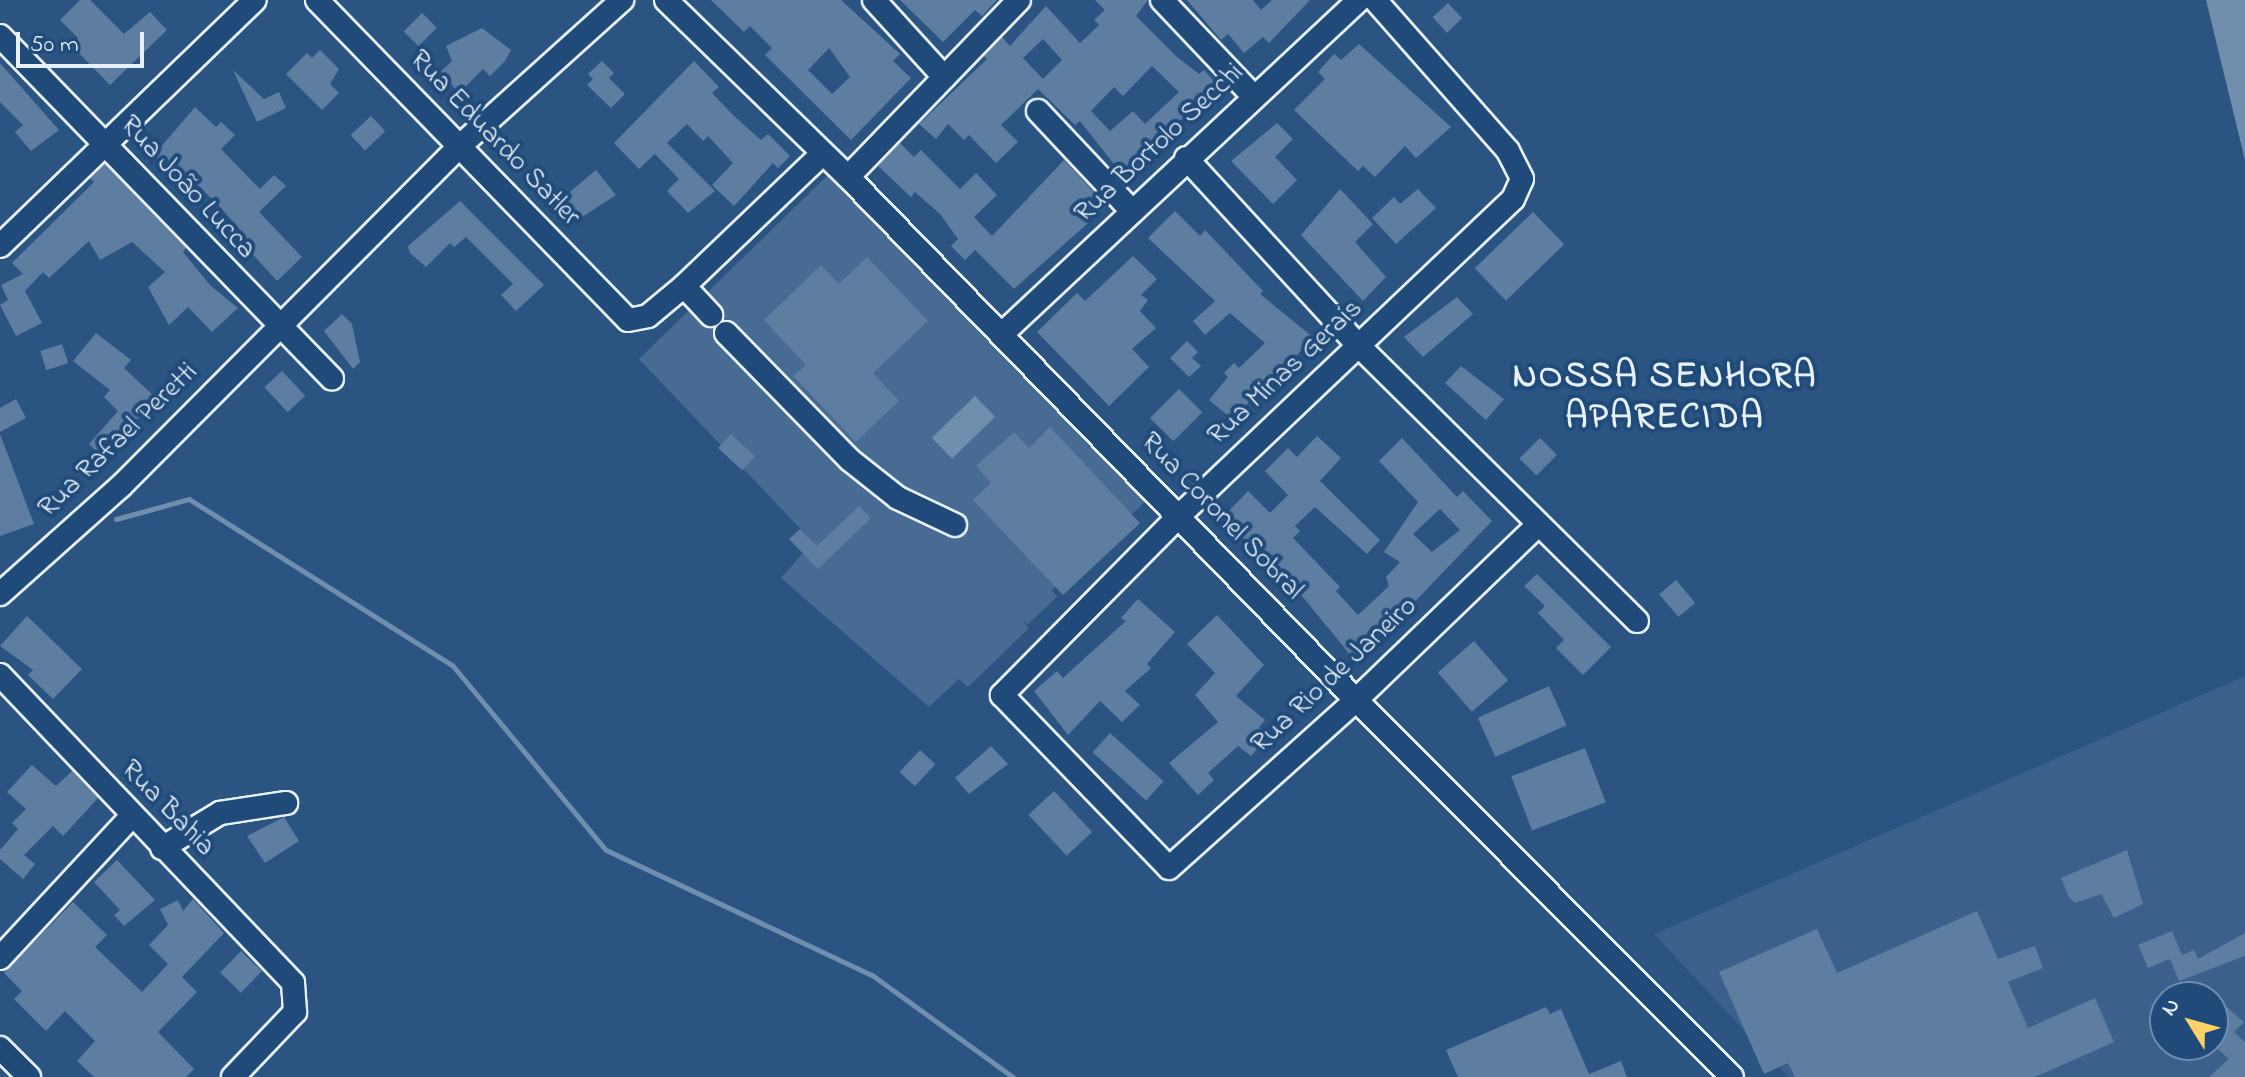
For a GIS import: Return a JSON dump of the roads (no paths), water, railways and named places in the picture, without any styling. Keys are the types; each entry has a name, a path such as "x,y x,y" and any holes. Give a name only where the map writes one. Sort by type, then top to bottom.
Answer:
{"street":[{"path":"0,246 104,142 255,0"},
{"name":"Rua Eduardo Satler","path":"317,0 628,320 648,316 684,286"},
{"path":"461,145 622,0"},
{"name":"Rua Coronel Sobral","path":"666,0 848,177 1356,700 1732,1077"},
{"path":"874,0 944,77"},
{"path":"848,177 1019,0"},
{"path":"1162,0 1254,97"},
{"name":"Rua Bortolo Secchi","path":"1002,334 1186,158 1359,0"},
{"name":"Rua Minas Gerais","path":"1169,868 1002,695 1179,516 1513,199 1522,179 1508,151 1375,0"},
{"name":"Rua João Lucca","path":"0,36 276,326 332,379"},
{"path":"1038,111 1132,211"},
{"name":"Rua Rafael Peretti","path":"0,594 121,486 276,326 461,145"},
{"path":"711,315 684,286 822,154"},
{"path":"1186,158 1359,346 1637,621"},
{"path":"726,333 850,460 898,498 955,525"},
{"name":"Rua Rio de Janeiro","path":"1169,868 1356,700 1538,525"},
{"name":"Rua Bahia","path":"0,675 131,817 293,983 295,1012 233,1077"},
{"path":"162,848 220,813 286,803"},
{"path":"0,958 131,817"},
{"path":"0,1048 29,1077"}],"waterway":[{"path":"116,519 189,499 453,666 606,850 872,975 1013,1077"}],"district":[{"name":"NOSSA SENHORA APARECIDA","path":"1665,398"}]}
